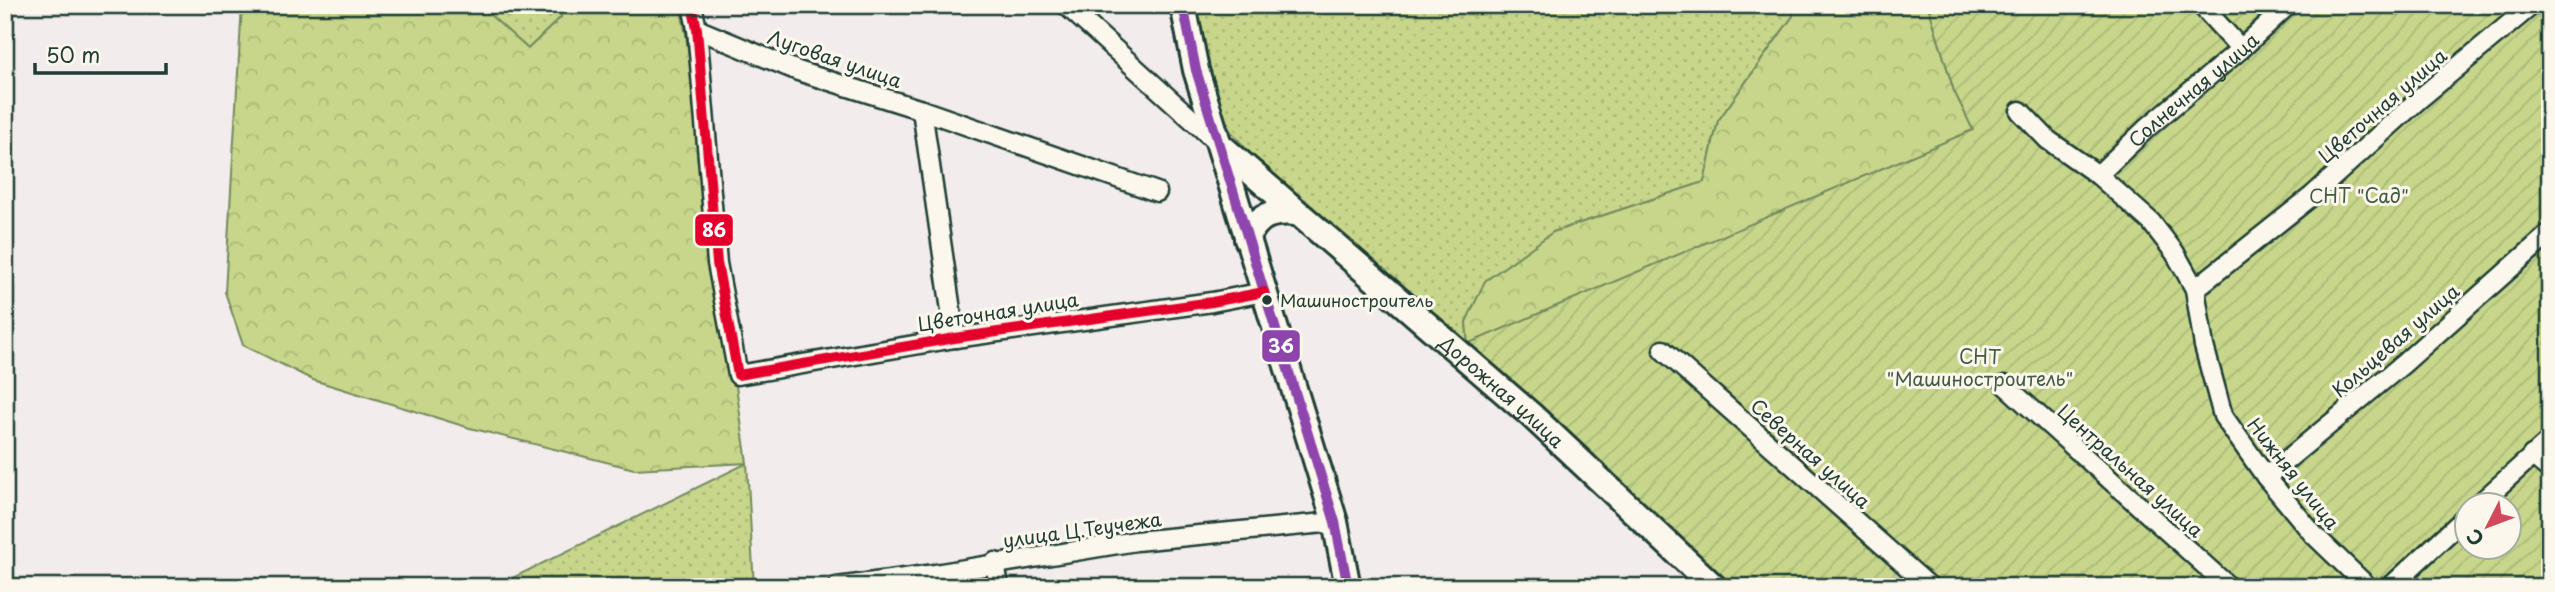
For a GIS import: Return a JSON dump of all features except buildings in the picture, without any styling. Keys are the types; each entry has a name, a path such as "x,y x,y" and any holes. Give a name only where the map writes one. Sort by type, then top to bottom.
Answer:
{"street":[{"path":"692,5 697,29"},
{"path":"1066,5 1221,146"},
{"path":"1183,5 1196,70 1335,522 1348,587"},
{"path":"2201,5 2241,49"},
{"name":"Солнечная улица","path":"2098,175 2148,127 2241,49 2288,5"},
{"name":"Цветочная улица","path":"2196,289 2312,196 2418,100 2532,5"},
{"name":"Луговая улица","path":"697,29 798,71 922,110 1157,192"},
{"name":"Цветочная улица","path":"697,29 717,262 738,374 955,338 1212,302 1265,292"},
{"path":"922,110 955,338"},
{"name":"Нижняя улица","path":"2020,111 2048,140 2098,175 2151,222 2175,253 2196,289 2204,346 2223,416 2266,477 2313,534 2368,587"},
{"name":"Дорожная улица","path":"1221,146 1531,415 1714,587"},
{"path":"1247,239 1252,227 1264,218 1277,212 1296,213"},
{"name":"Кольцевая улица","path":"2266,477 2403,363 2550,233"},
{"name":"Северная улица","path":"1663,350 1930,587"},
{"name":"Центральная улица","path":"2005,385 2229,587"},
{"path":"2495,490 2550,440"},
{"path":"2532,455 2550,470"},
{"name":"улица Ц.Теучежа","path":"836,587 935,574 995,562 1136,541 1335,522"},
{"path":"2390,587 2454,528"},
{"path":"995,562 999,587"}],"green space":[{"path":"242,5 479,5 528,49 561,17 560,5 680,5 747,463 634,469 470,428 313,380 243,345 225,292"},
{"path":"479,5 560,5 561,17 528,49"},
{"path":"1195,5 1793,5 1793,16 1718,121 1704,182 1553,232 1466,322 1468,344 1252,156 1223,122"},
{"path":"1793,5 1928,5 1954,91 1974,130 1468,344 1466,322 1485,281 1553,232 1704,182 1718,121 1793,16"},
{"path":"1928,5 2550,5 2550,587 1714,587 1455,349 1973,130 1954,91"},
{"path":"747,463 754,587 494,587"}],"transit line":[{"name":"86","path":"692,5 697,29 717,263 738,375 955,338 1212,302 1264,292"},
{"name":"36","path":"1183,5 1196,70 1335,522 1348,587"}],"place":[{"name":"Машиностроитель","path":"1267,300"}],"park label":[{"name":"СНТ \"Сад\"","path":"2359,195"},
{"name":"СНТ \"Машиностроитель\"","path":"1980,367"}]}
